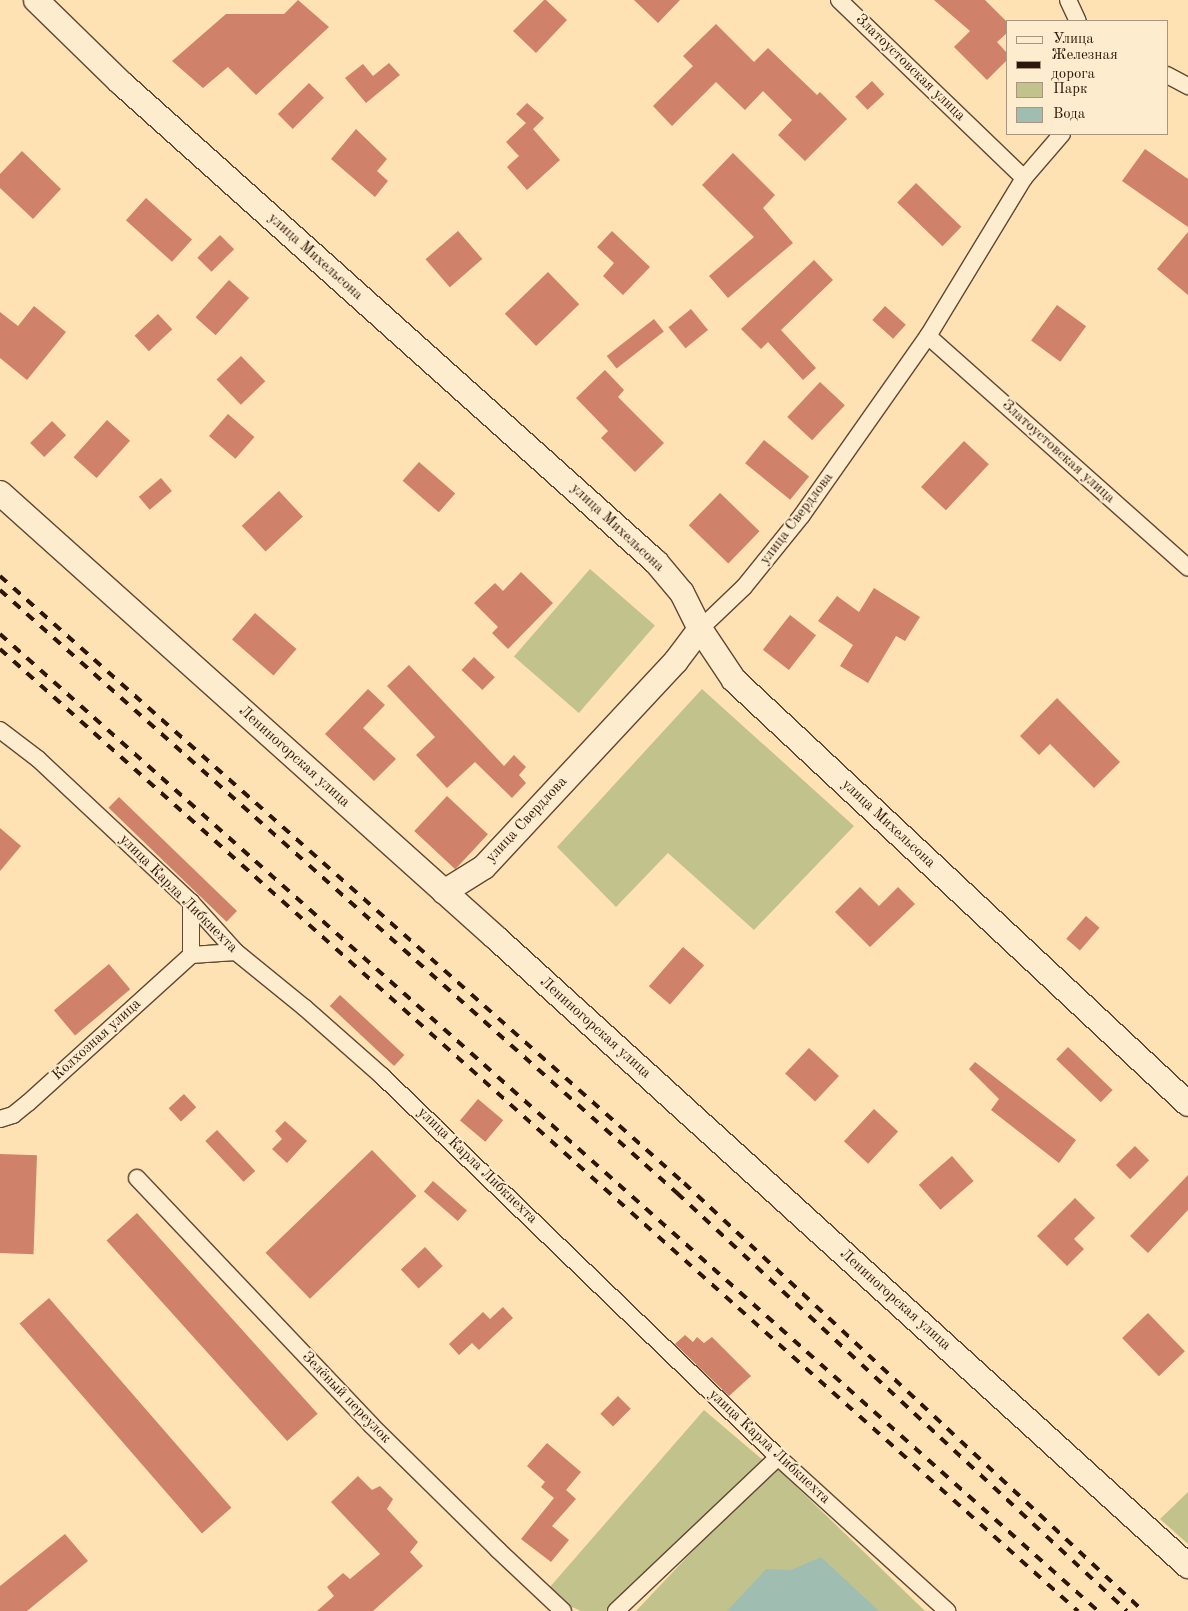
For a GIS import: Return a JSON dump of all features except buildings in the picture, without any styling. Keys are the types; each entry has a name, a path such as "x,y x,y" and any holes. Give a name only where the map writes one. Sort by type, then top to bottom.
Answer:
{"street":[{"name":"улица Михельсона","path":"36,0 120,82 656,562 682,593 700,629 734,680 1188,1104"},
{"name":"Златоустовская улица","path":"839,0 1024,178"},
{"path":"1068,0 1078,20"},
{"path":"1168,76 1188,86"},
{"name":"улица Свердлова","path":"444,892 484,867 676,661 700,629 744,587 802,516 928,336 1024,178 1061,135"},
{"name":"Златоустовская улица","path":"928,336 1188,568"},
{"name":"Лениногорская улица","path":"0,493 468,913 1188,1566"},
{"name":"улица Карла Либкнехта","path":"0,730 38,759 190,902 236,952 305,1008 382,1076 778,1457 947,1611"},
{"name":"улица Свердлова","path":"468,913 484,867"},
{"path":"190,902 191,955 236,952"},
{"name":"Колхозная улица","path":"0,1119 13,1116 191,955"},
{"name":"Зелёный переулок","path":"137,1178 371,1425 498,1550 564,1611"},
{"path":"616,1611 778,1457"}],"green space":[{"path":"590,569 655,625 579,713 514,657"},
{"path":"702,689 854,826 754,930 668,853 616,907 557,847"},
{"path":"704,1410 764,1461 606,1611 581,1611 572,1607 549,1588"},
{"path":"774,1465 925,1611 636,1611"},
{"path":"1188,1492 1188,1544 1160,1519"}],"water":[{"path":"821,1557 879,1611 727,1611 766,1569 791,1570"}],"railway":[{"path":"0,576 684,1183 1143,1611"},
{"path":"0,590 677,1193 1127,1611"},
{"path":"0,634 1098,1611"},
{"path":"0,649 1078,1611"}]}
